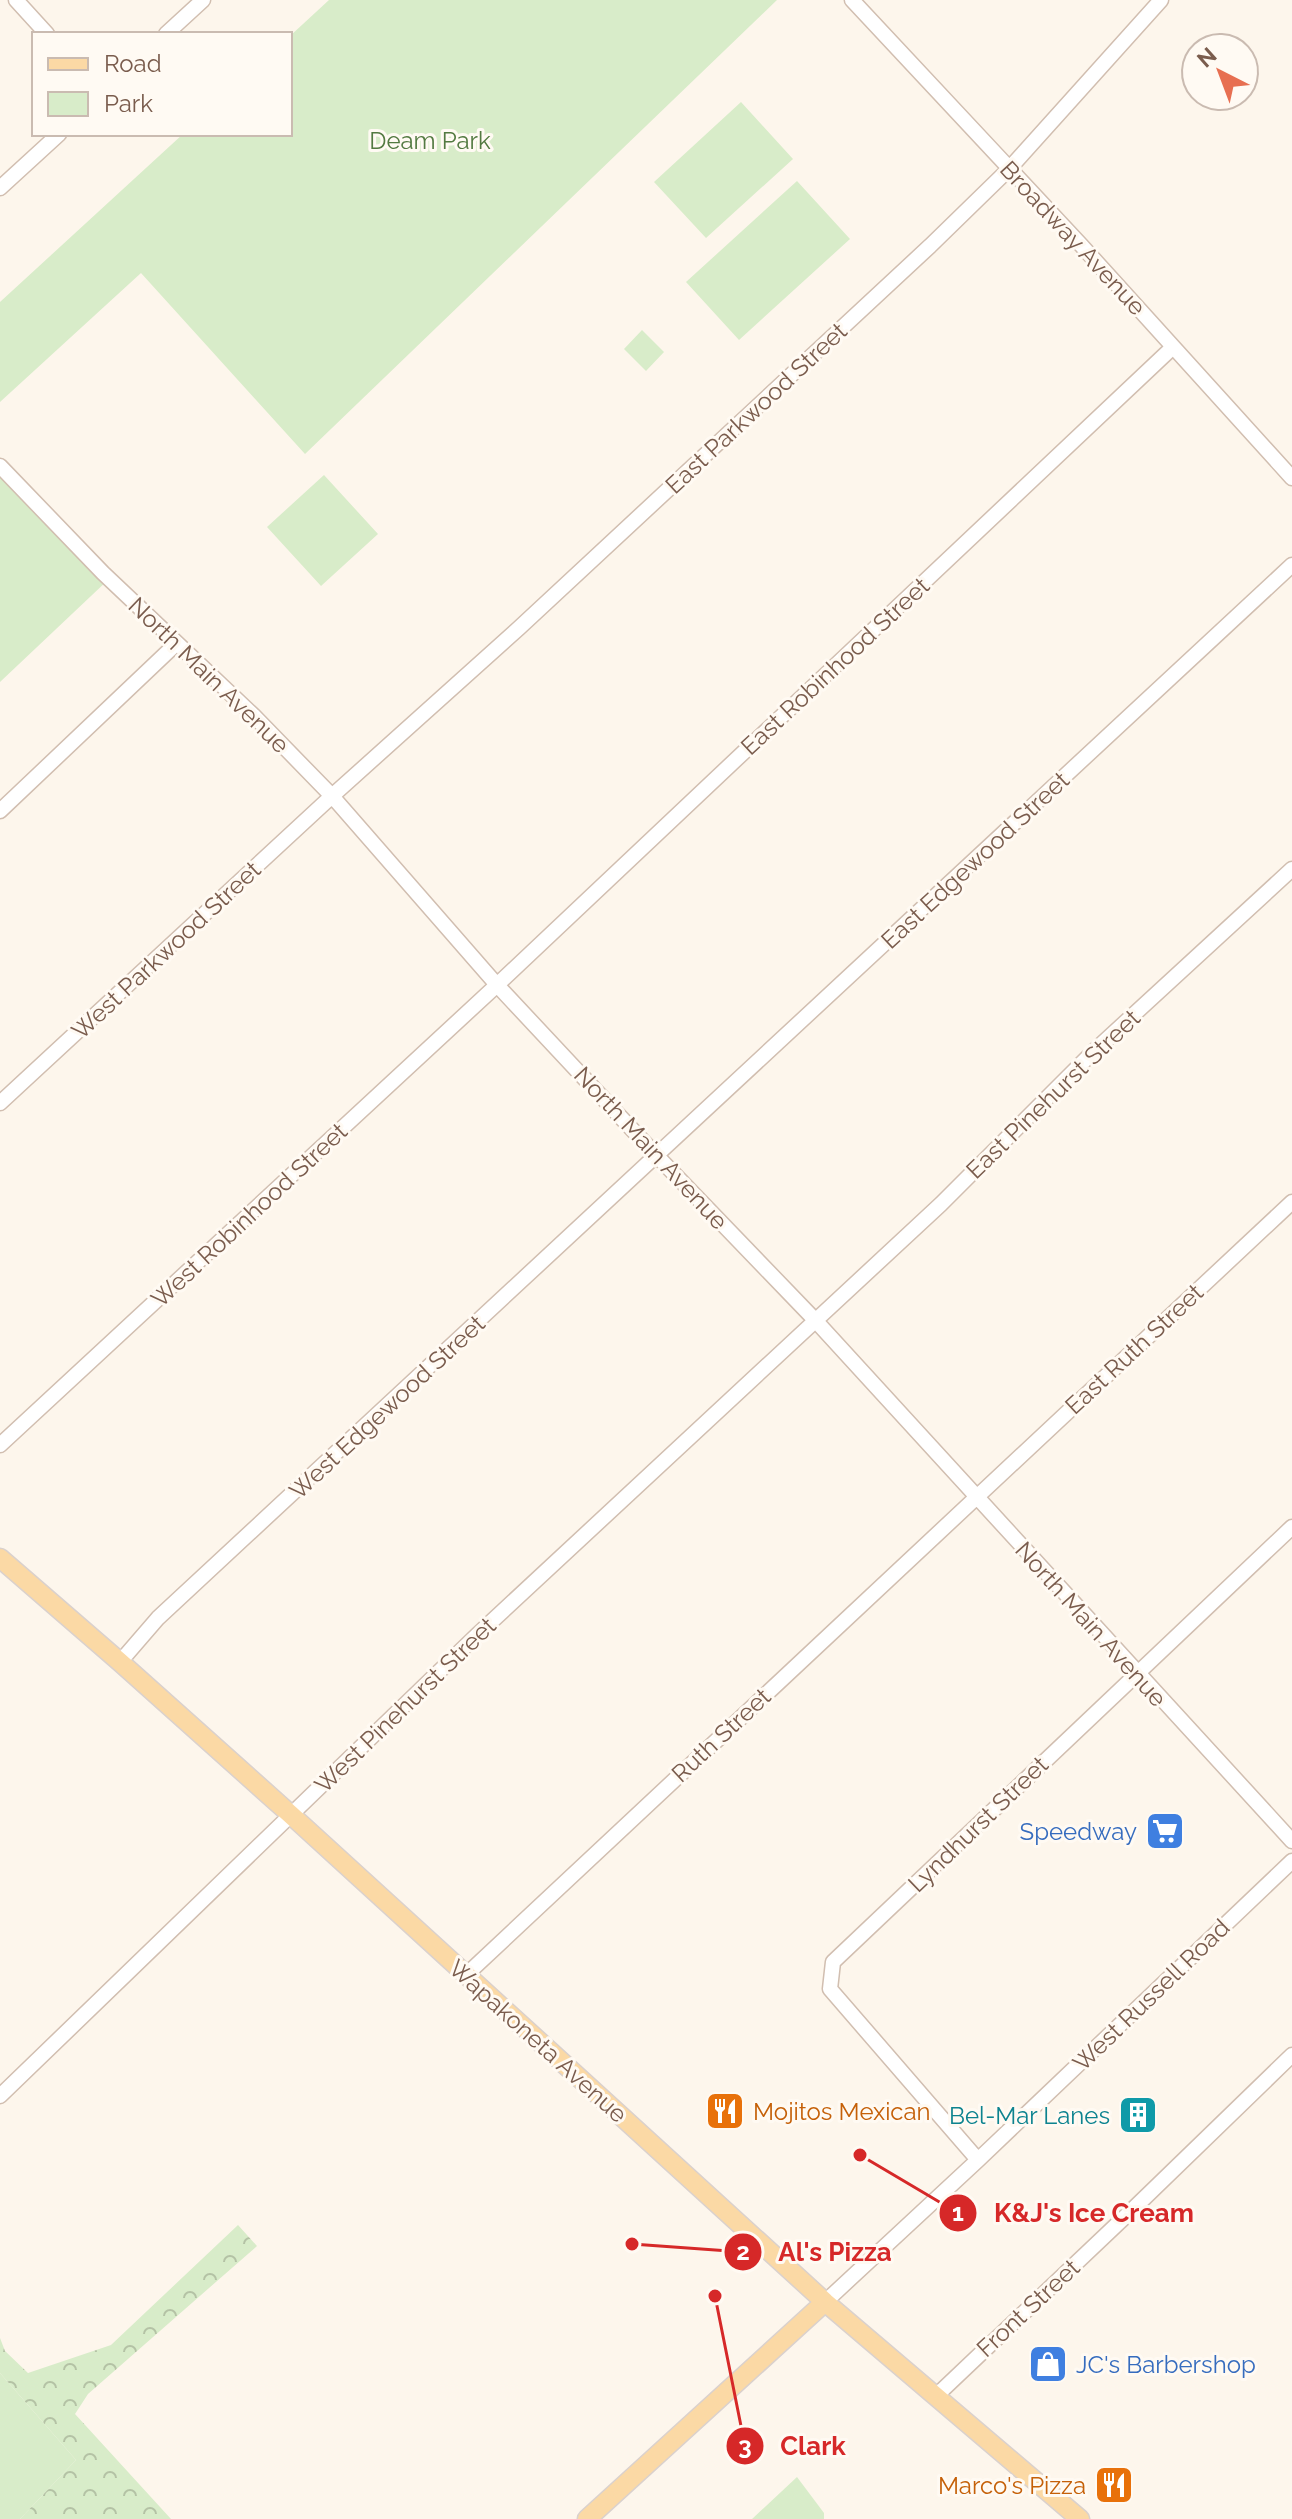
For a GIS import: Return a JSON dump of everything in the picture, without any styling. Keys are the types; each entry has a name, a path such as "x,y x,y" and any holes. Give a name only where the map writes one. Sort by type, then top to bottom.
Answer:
{"main road":[{"name":"Wapakoneta Avenue","path":"0,1558 290,1814 825,2302 1080,2519"},
{"name":"West Russell Road","path":"587,2519 825,2302"}],"street":[{"path":"16,0 45,32"},
{"path":"168,32 203,0"},
{"name":"Broadway Avenue","path":"852,0 1292,478"},
{"name":"East Parkwood Street","path":"332,796 762,403 1009,169 1161,0"},
{"path":"0,188 57,136"},
{"name":"East Robinhood Street","path":"497,985 1173,347"},
{"name":"North Main Avenue","path":"0,466 108,569 177,643 332,796 497,985 815,1320 1292,1841"},
{"name":"East Edgewood Street","path":"657,1156 1292,565"},
{"path":"0,811 177,643"},
{"name":"West Parkwood Street","path":"0,1103 332,796"},
{"name":"East Pinehurst Street","path":"815,1320 941,1204 1093,1052 1292,869"},
{"name":"West Robinhood Street","path":"0,1445 497,985"},
{"name":"West Edgewood Street","path":"120,1662 158,1618 657,1156"},
{"name":"East Ruth Street","path":"975,1496 1292,1202"},
{"name":"West Pinehurst Street","path":"0,2096 477,1635 815,1320"},
{"name":"Ruth Street","path":"466,1975 975,1496"},
{"name":"Lyndhurst Street","path":"978,2160 830,1989 833,1962 1292,1527"},
{"name":"West Russell Road","path":"825,2302 1292,1861"},
{"name":"Front Street","path":"936,2396 1292,2055"}],"green space":[{"name":"Deam Park","path":"329,0 777,0 305,454 141,273 0,402 0,302 181,136 292,136 292,34"},
{"path":"741,102 793,159 706,238 654,182"},
{"path":"797,181 850,239 739,340 686,282"},
{"path":"642,330 664,352 646,371 624,349"},
{"path":"0,466 109,579 0,682"},
{"path":"324,475 378,534 321,586 267,527"},
{"path":"238,2225 257,2246 88,2394 75,2414 171,2519 20,2519 76,2460 0,2373 0,2338 5,2351 28,2373 111,2345"},
{"path":"0,2373 76,2460 20,2519 0,2519"},
{"path":"797,2477 824,2513 824,2519 752,2519"}],"place":[{"name":"Speedway","path":"1165,1831"},
{"name":"Mojitos Mexican","path":"725,2111"},
{"name":"Bel-Mar Lanes","path":"1138,2115"},
{"name":"K&J's Ice Cream","path":"860,2155"},
{"name":"Al's Pizza","path":"632,2244"},
{"name":"Clark","path":"715,2296"},
{"name":"JC's Barbershop","path":"1048,2364"},
{"name":"Marco's Pizza","path":"1114,2485"}]}
